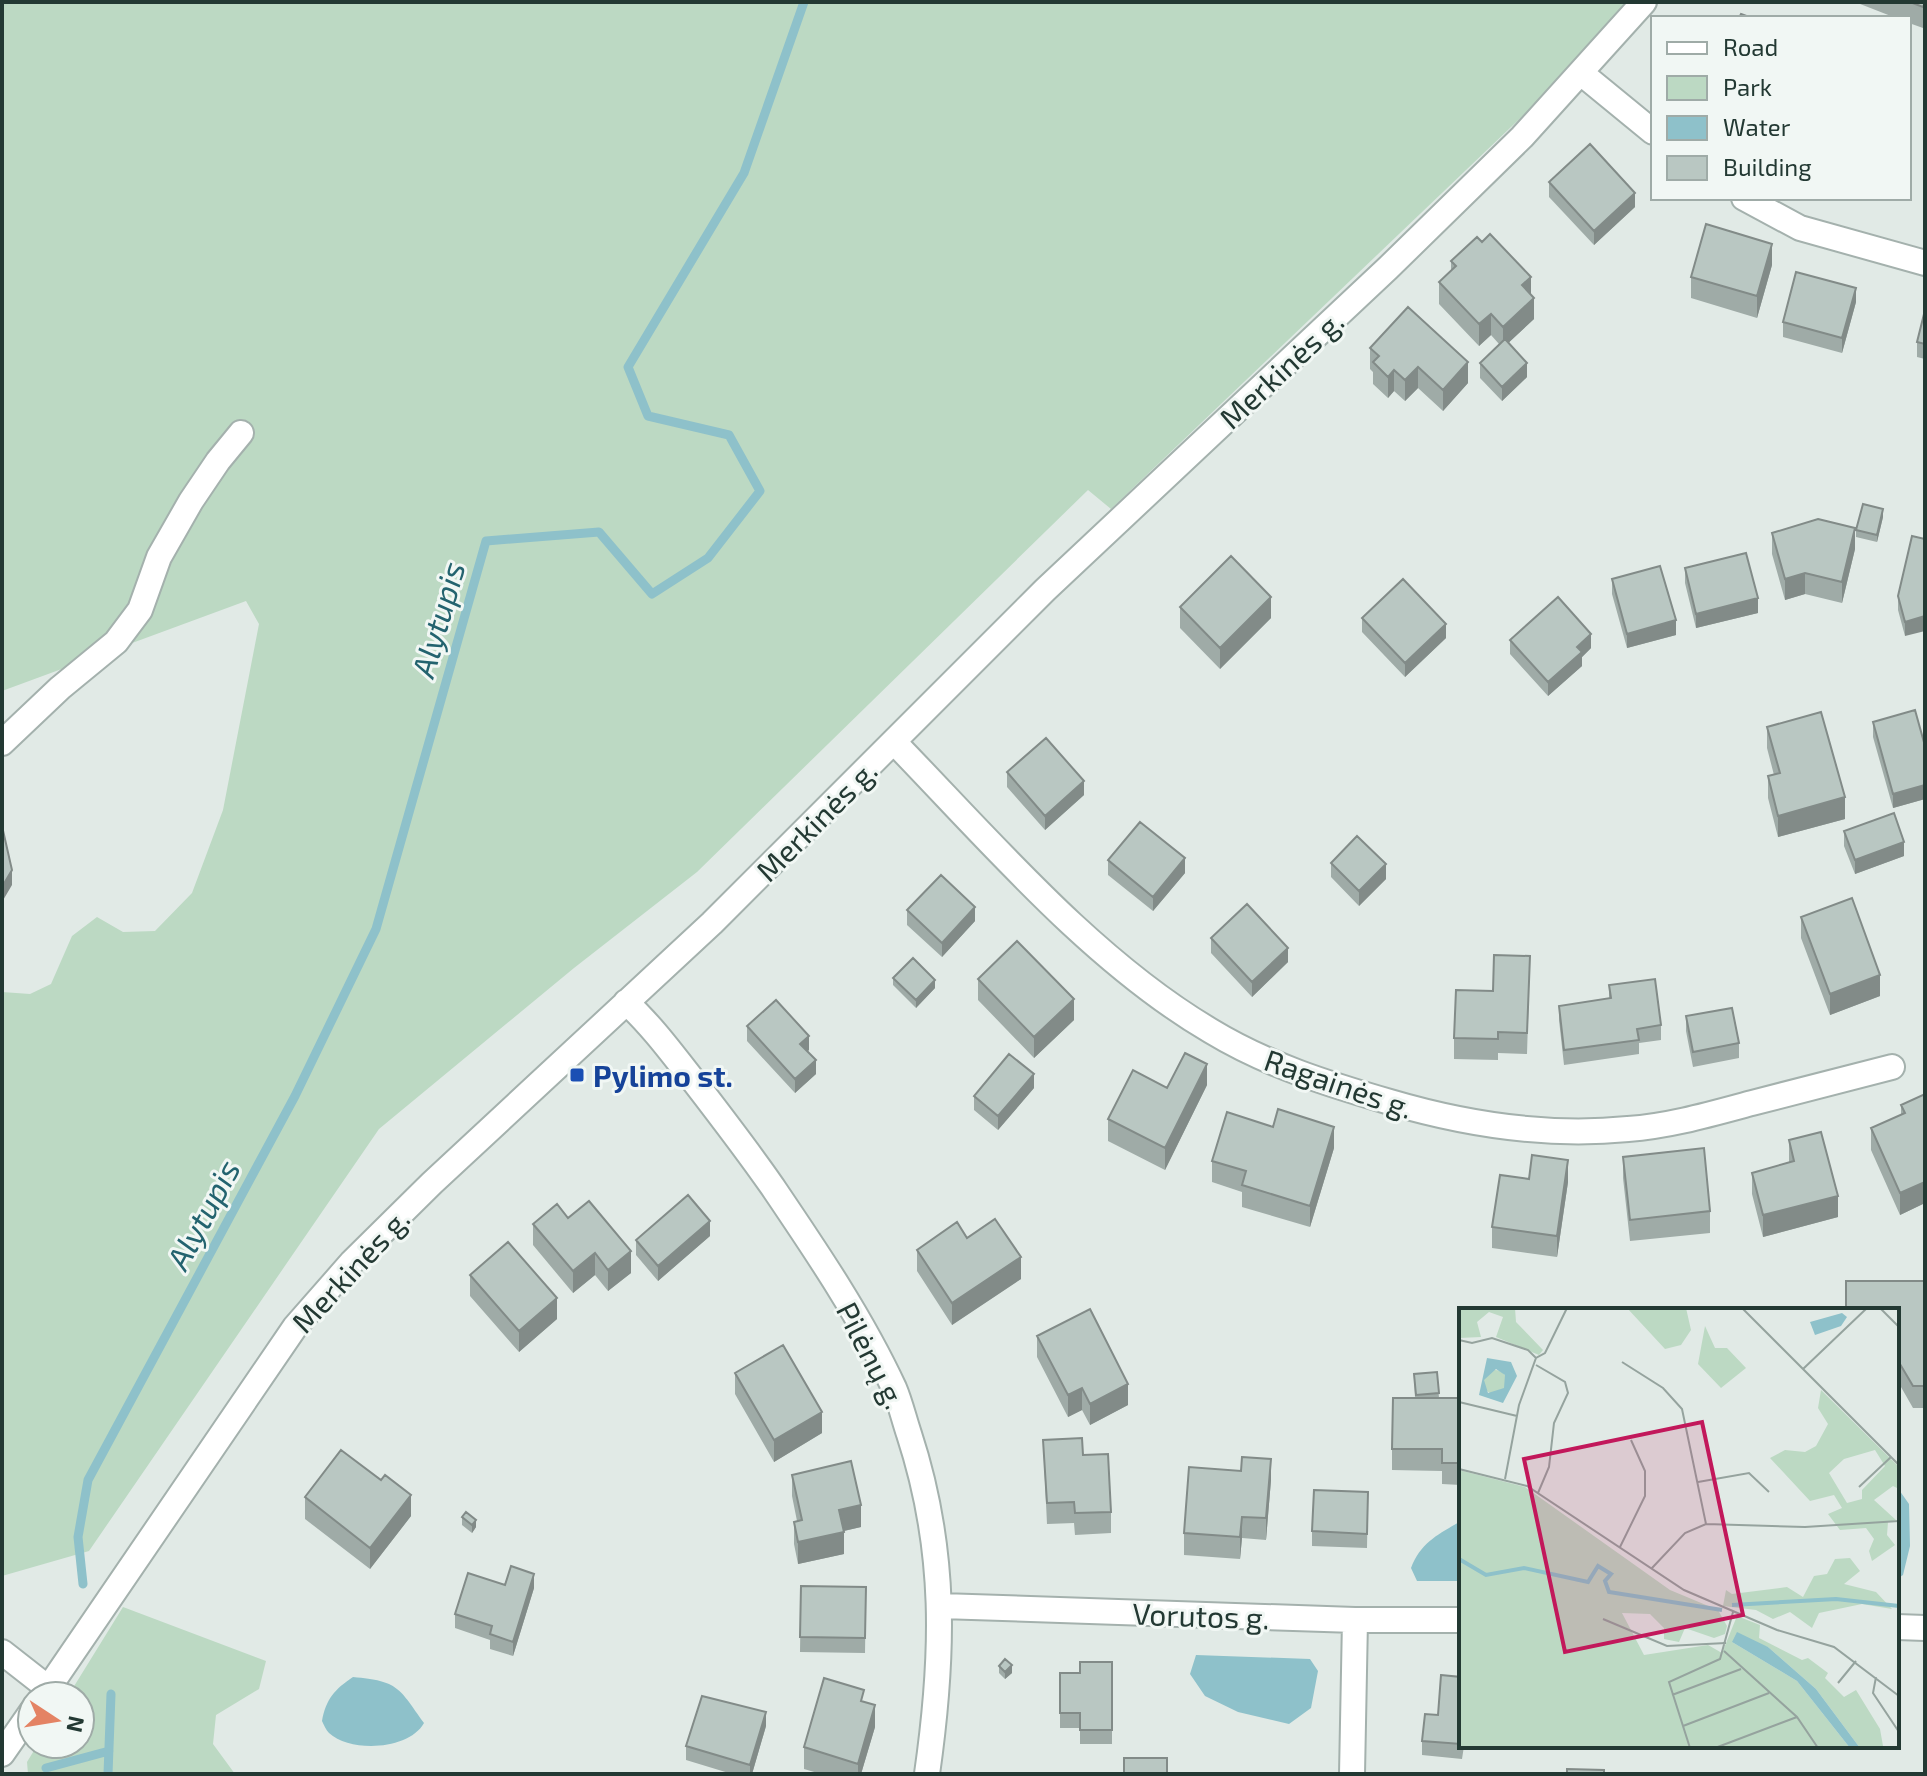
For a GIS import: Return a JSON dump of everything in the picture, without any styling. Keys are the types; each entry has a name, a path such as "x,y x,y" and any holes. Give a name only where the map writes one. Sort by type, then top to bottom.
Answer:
{"street":[{"name":"Merkinės g.","path":"54,1680 295,1327 352,1262 712,923 1045,590 1388,268 1511,148 1644,2"},
{"path":"1581,73 1651,130"},
{"path":"1748,200 1800,228 1925,263"},
{"path":"2,743 60,688 116,642 140,610 159,557 191,501 241,433"},
{"name":"Ragainės g.","path":"895,743 1030,882 1108,955 1211,1031 1262,1058 1331,1085 1429,1114 1525,1131 1574,1132 1630,1129 1682,1121 1892,1067"},
{"name":"Pilėnų g.","path":"626,1002 648,1022 754,1160 808,1239 862,1327 895,1390 928,1505 941,1606 936,1714 927,1774"},
{"name":"Vorutos g.","path":"941,1606 1355,1620 1459,1620"},
{"path":"1352,1774 1355,1620"},
{"path":"1899,1627 1925,1628"},
{"path":"2,1652 33,1680"},
{"path":"2,1754 16,1734"}],"green space":[{"path":"2,2 1627,2 1553,87 1111,509 1088,490 697,872 574,968 379,1129 89,1551 2,1576 2,992 30,994 51,984 72,936 97,917 123,932 155,931 192,893 223,810 259,624 246,601 2,691"},
{"path":"123,1607 266,1661 259,1689 216,1715 213,1744 235,1774 28,1774 28,1760 96,1760 96,1680 78,1680"}],"water":[{"path":"1899,1490 1909,1504 1910,1546 1903,1575 1899,1578"},
{"path":"1459,1522 1459,1581 1417,1581 1411,1568 1415,1559 1445,1530"},
{"path":"1196,1655 1310,1659 1318,1671 1311,1708 1289,1724 1238,1712 1205,1696 1190,1674"},
{"path":"353,1677 380,1681 396,1688 424,1723 406,1739 379,1746 351,1744 329,1733 322,1721 326,1707 332,1695"}],"building":[{"path":"1590,144 1635,193 1594,231 1549,182"},
{"path":"1706,224 1772,244 1757,296 1691,277"},
{"path":"1490,234 1531,277 1522,285 1534,298 1503,327 1491,314 1479,324 1439,282 1456,266 1451,261 1477,237 1482,242"},
{"path":"1796,272 1856,288 1842,338 1783,322"},
{"path":"1408,307 1468,362 1443,390 1418,367 1405,380 1394,370 1388,377 1373,362 1379,356 1370,348"},
{"path":"1925,310 1925,344 1917,342"},
{"path":"1505,339 1527,363 1502,387 1480,363"},
{"path":"1863,504 1883,509 1877,535 1856,530"},
{"path":"1818,519 1855,528 1842,582 1805,573 1785,579 1772,533"},
{"path":"1912,536 1925,539 1925,616 1905,622 1898,596"},
{"path":"1746,553 1758,598 1696,614 1685,568"},
{"path":"1231,556 1271,597 1220,648 1180,607"},
{"path":"1660,566 1676,620 1627,634 1612,579"},
{"path":"1403,579 1446,624 1405,663 1362,618"},
{"path":"1558,597 1591,634 1577,647 1582,652 1548,682 1510,640"},
{"path":"1915,710 1925,746 1925,785 1893,794 1873,722"},
{"path":"1821,712 1845,797 1778,816 1768,776 1780,773 1767,727"},
{"path":"1046,738 1084,781 1045,816 1007,772"},
{"path":"1894,813 1904,842 1855,860 1844,831"},
{"path":"1140,822 1185,858 1153,897 1108,860"},
{"path":"2,826 12,870 2,887"},
{"path":"1357,836 1386,864 1359,891 1331,863"},
{"path":"941,875 975,907 942,943 907,910"},
{"path":"1852,898 1880,975 1830,994 1801,917"},
{"path":"1247,904 1288,948 1252,982 1211,938"},
{"path":"1017,941 1074,999 1034,1037 978,979"},
{"path":"1494,955 1530,956 1527,1033 1498,1032 1498,1039 1454,1038 1456,990 1493,991"},
{"path":"913,958 935,980 916,1000 893,978"},
{"path":"1655,979 1661,1025 1637,1029 1639,1040 1564,1050 1559,1006 1611,998 1609,985"},
{"path":"776,1000 809,1036 800,1044 816,1060 795,1079 747,1026"},
{"path":"1732,1008 1739,1043 1693,1052 1686,1016"},
{"path":"1185,1053 1207,1064 1165,1148 1108,1119 1133,1070 1167,1088"},
{"path":"1009,1054 1034,1074 998,1116 974,1096"},
{"path":"1925,1094 1925,1182 1900,1193 1871,1128 1905,1113 1901,1105"},
{"path":"1278,1109 1334,1127 1310,1206 1242,1185 1246,1171 1212,1161 1227,1112 1273,1127"},
{"path":"1821,1132 1838,1196 1763,1215 1752,1173 1794,1161 1789,1140"},
{"path":"1704,1148 1710,1211 1630,1220 1623,1157"},
{"path":"1532,1155 1568,1160 1557,1236 1492,1227 1500,1175 1529,1179"},
{"path":"688,1195 710,1221 658,1266 636,1240"},
{"path":"589,1201 631,1251 608,1270 595,1253 573,1271 533,1224 557,1204 568,1218"},
{"path":"995,1219 1021,1257 952,1303 917,1250 957,1222 967,1238"},
{"path":"508,1242 557,1298 519,1331 470,1275"},
{"path":"1846,1281 1925,1281 1925,1386 1913,1386 1899,1362 1899,1308 1846,1308"},
{"path":"1090,1309 1128,1384 1090,1404 1082,1388 1068,1395 1037,1336"},
{"path":"783,1345 822,1412 774,1440 735,1373"},
{"path":"1437,1372 1439,1393 1416,1395 1414,1374"},
{"path":"1393,1398 1459,1398 1459,1463 1442,1463 1442,1449 1392,1449"},
{"path":"1082,1438 1083,1455 1108,1454 1111,1512 1075,1513 1074,1502 1047,1503 1043,1440"},
{"path":"341,1450 381,1480 385,1475 411,1495 370,1548 305,1497"},
{"path":"1242,1457 1271,1459 1266,1518 1242,1517 1240,1537 1184,1533 1189,1467 1241,1471"},
{"path":"851,1461 861,1505 839,1510 844,1532 798,1542 794,1522 802,1520 792,1475"},
{"path":"1314,1490 1368,1492 1367,1534 1312,1531"},
{"path":"466,1512 476,1520 472,1525 462,1517"},
{"path":"511,1566 534,1574 513,1642 490,1634 492,1626 455,1614 468,1573 505,1585"},
{"path":"801,1586 866,1587 865,1638 800,1637"},
{"path":"1005,1659 1012,1665 1005,1672 999,1666"},
{"path":"1080,1662 1112,1662 1112,1730 1080,1730 1080,1713 1060,1713 1060,1673 1080,1673"},
{"path":"1441,1675 1459,1677 1459,1744 1422,1741 1425,1714 1438,1715"},
{"path":"824,1678 864,1690 861,1701 875,1705 858,1764 804,1747"},
{"path":"702,1696 766,1712 750,1765 686,1746"},
{"path":"1124,1758 1167,1758 1167,1774 1124,1774"},
{"path":"1567,1769 1604,1770 1604,1774 1567,1774"}],"waterway":[{"name":"Alytupis","path":"83,1584 78,1537 88,1480 295,1096 376,929 486,541 599,532 652,594 708,558 760,491 729,435 648,416 628,367 744,173 804,2"},
{"name":"Alytupis","path":"108,1774 111,1694"},
{"path":"46,1768 109,1751"}],"place":[{"name":"Pylimo st.","path":"577,1075"}]}
